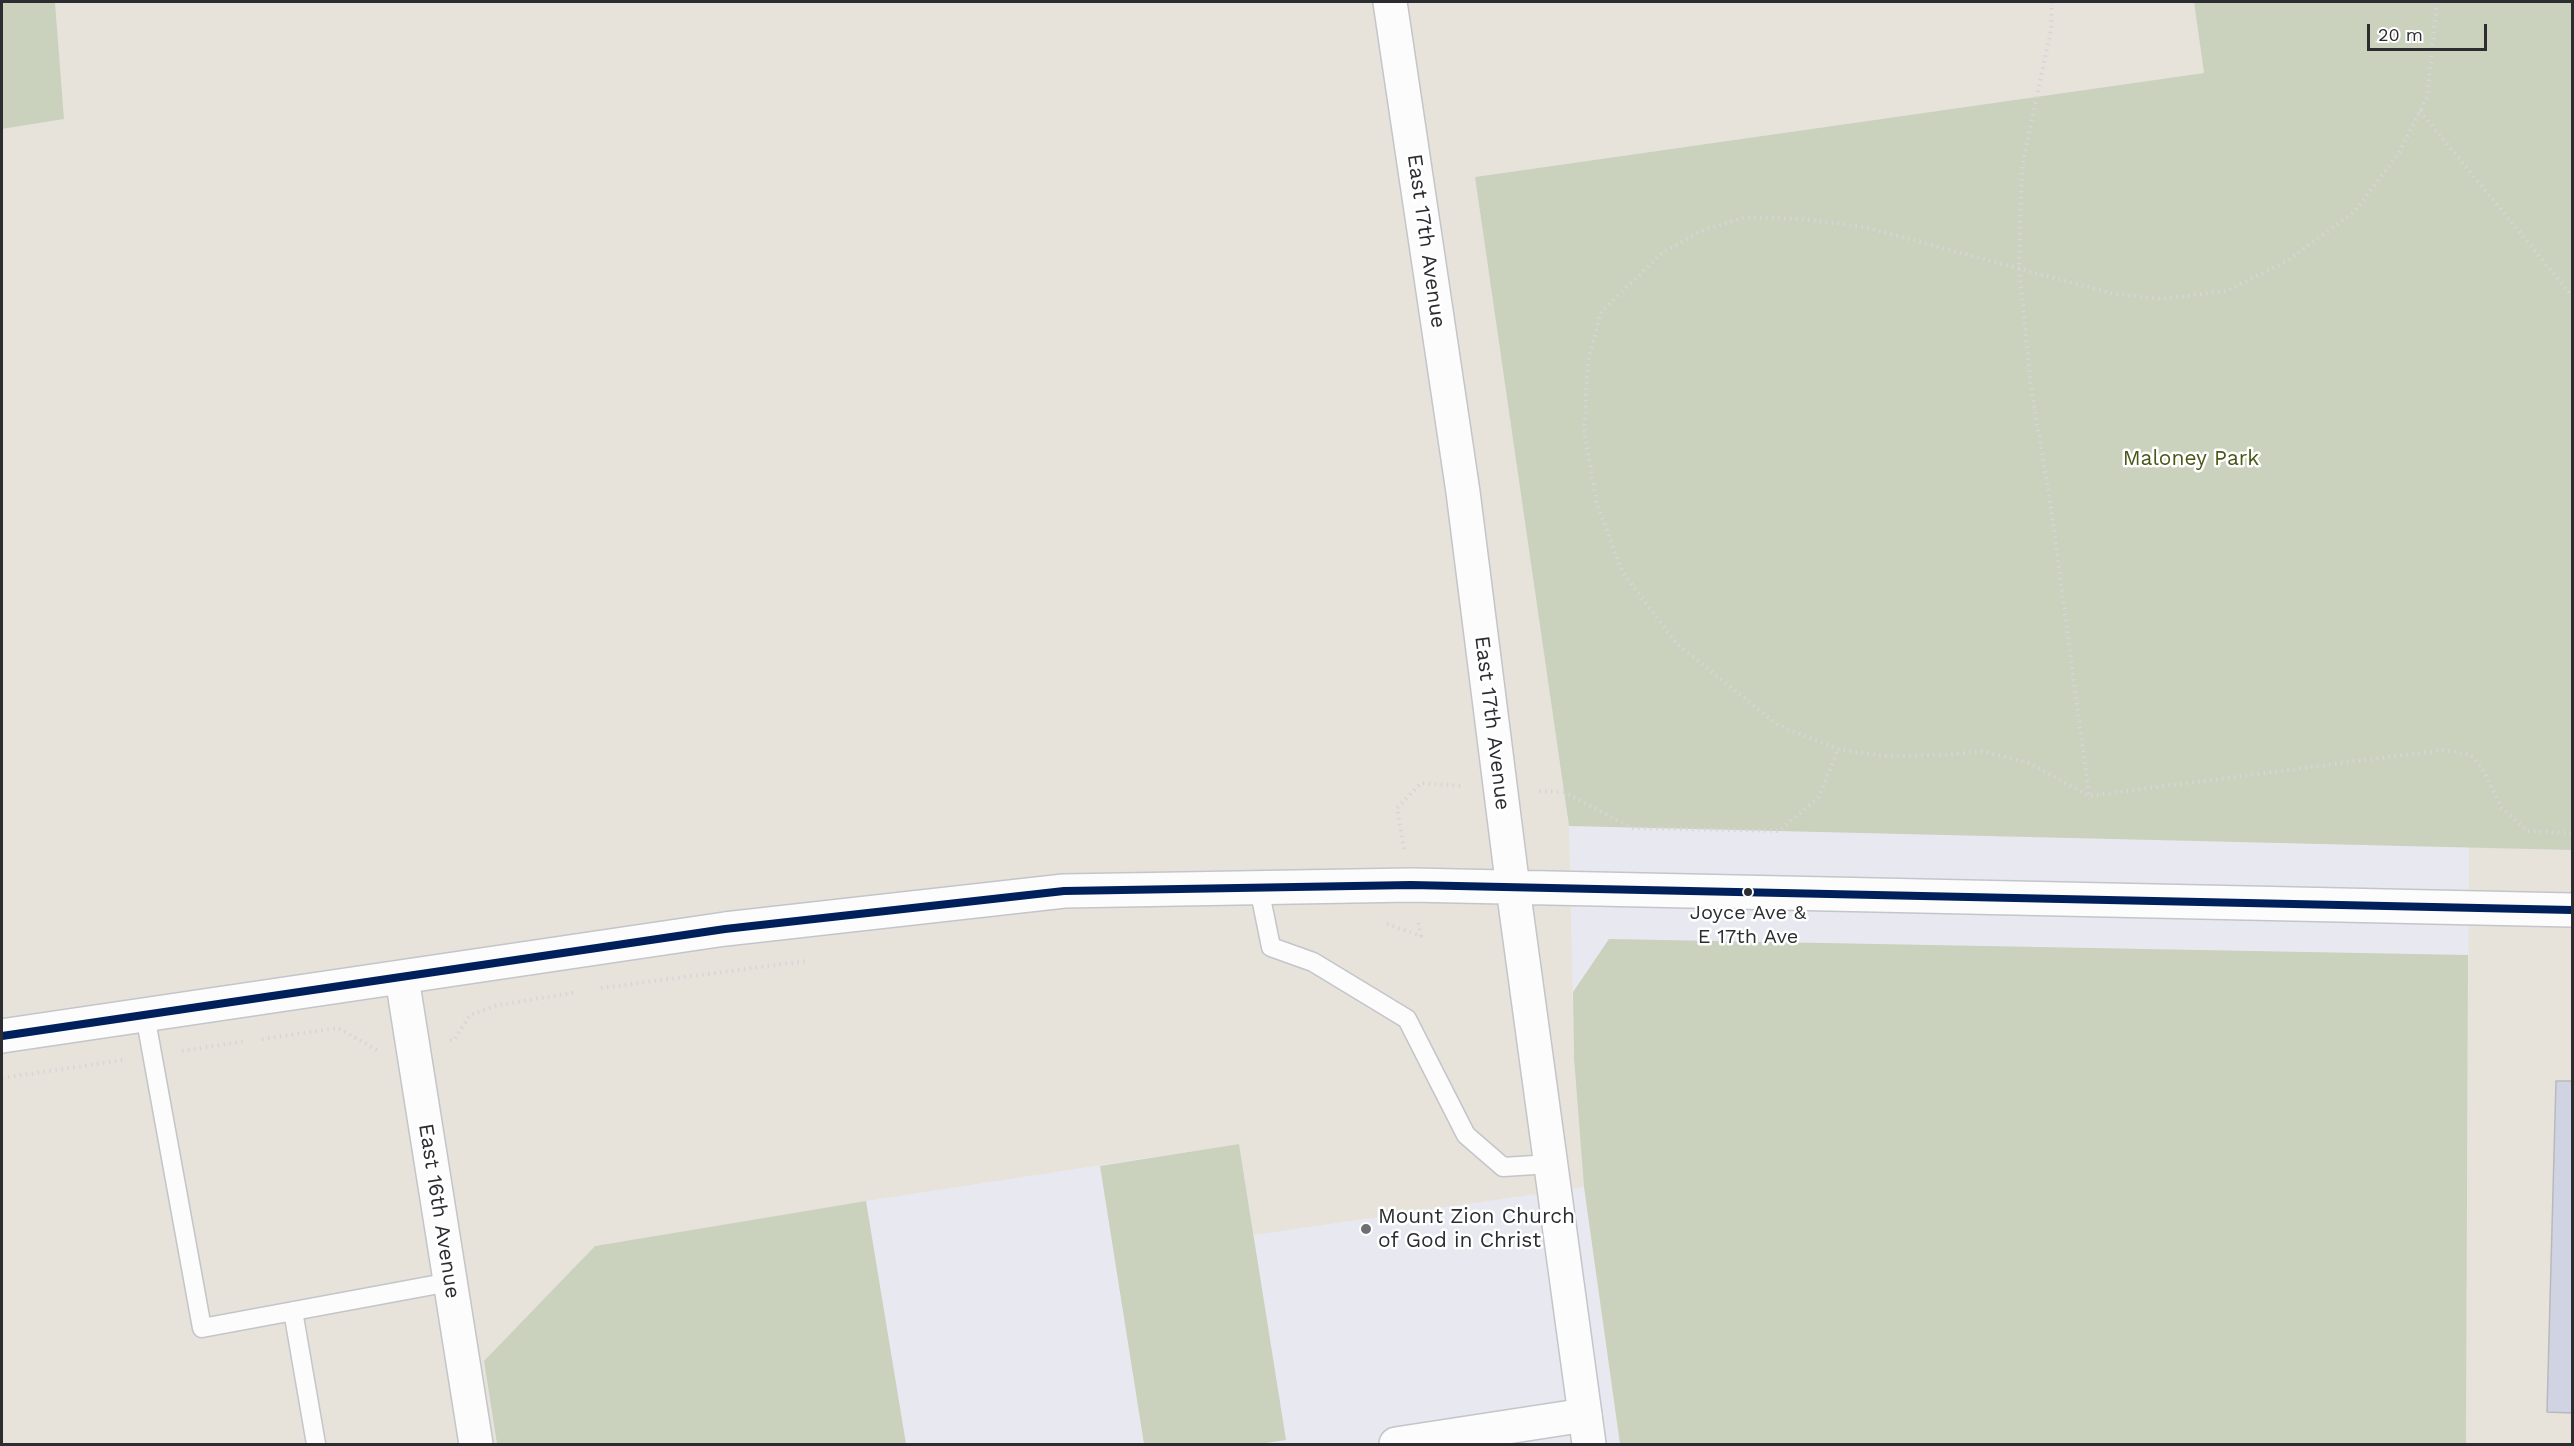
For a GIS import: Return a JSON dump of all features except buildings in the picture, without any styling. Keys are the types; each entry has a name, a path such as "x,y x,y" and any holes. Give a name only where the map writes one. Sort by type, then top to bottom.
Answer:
{"street":[{"name":"East 17th Avenue","path":"1390,2 1463,492 1513,888 1587,1430"},
{"path":"2,1036 725,929 1064,891 1411,885 2572,910"},
{"name":"East 16th Avenue","path":"402,978 476,1444"},
{"path":"1396,1444 1587,1430"}],"lane":[{"path":"1258,888 1271,947 1312,962 1407,1019 1466,1135 1503,1167 1551,1164"},
{"path":"145,1015 202,1328 450,1282"},
{"path":"293,1311 316,1444"}],"path":[{"path":"2052,2 2051,30 2022,166 2019,268 2031,386 2051,508 2089,796"},
{"path":"2437,2 2427,97 2399,153 2354,212 2287,261 2226,291 2163,299 2114,294 1864,227 1802,219 1745,217 1701,231 1662,253 1601,312 1588,362 1584,431 1597,504 1623,573 1676,643 1778,725 1838,749 1884,756 1948,755 1981,751 2029,763 2089,796 2443,750 2471,755 2485,773 2500,807 2527,831 2572,833"},
{"path":"2420,111 2572,296"}],"shaded area":[{"path":"55,2 2194,2 2204,73 1475,177 1569,826 1574,1058 1584,1187 1254,1235 1239,1144 866,1201 595,1246 484,1361 497,1444 2,1444 2,129 64,119"},
{"path":"2469,847 2572,850 2572,1444 2466,1444"}],"green space":[{"path":"2,2 55,2 64,119 2,129"},
{"name":"Maloney Park","path":"2194,2 2572,2 2572,850 1569,826 1475,177 2204,73"},
{"path":"1609,939 2468,955 2466,1444 1620,1444 1584,1187 1574,1058 1573,992"},
{"path":"1239,1144 1286,1440 1259,1444 1144,1444 1100,1166"},
{"path":"866,1201 906,1444 497,1444 484,1361 595,1246"}],"transit line":[{"path":"2,1036 725,929 1064,891 1411,885 2572,910"}],"place":[{"name":"Joyce Ave & E 17th Ave","path":"1748,892"},
{"name":"Mount Zion Church of God in Christ","path":"1366,1229"}]}
